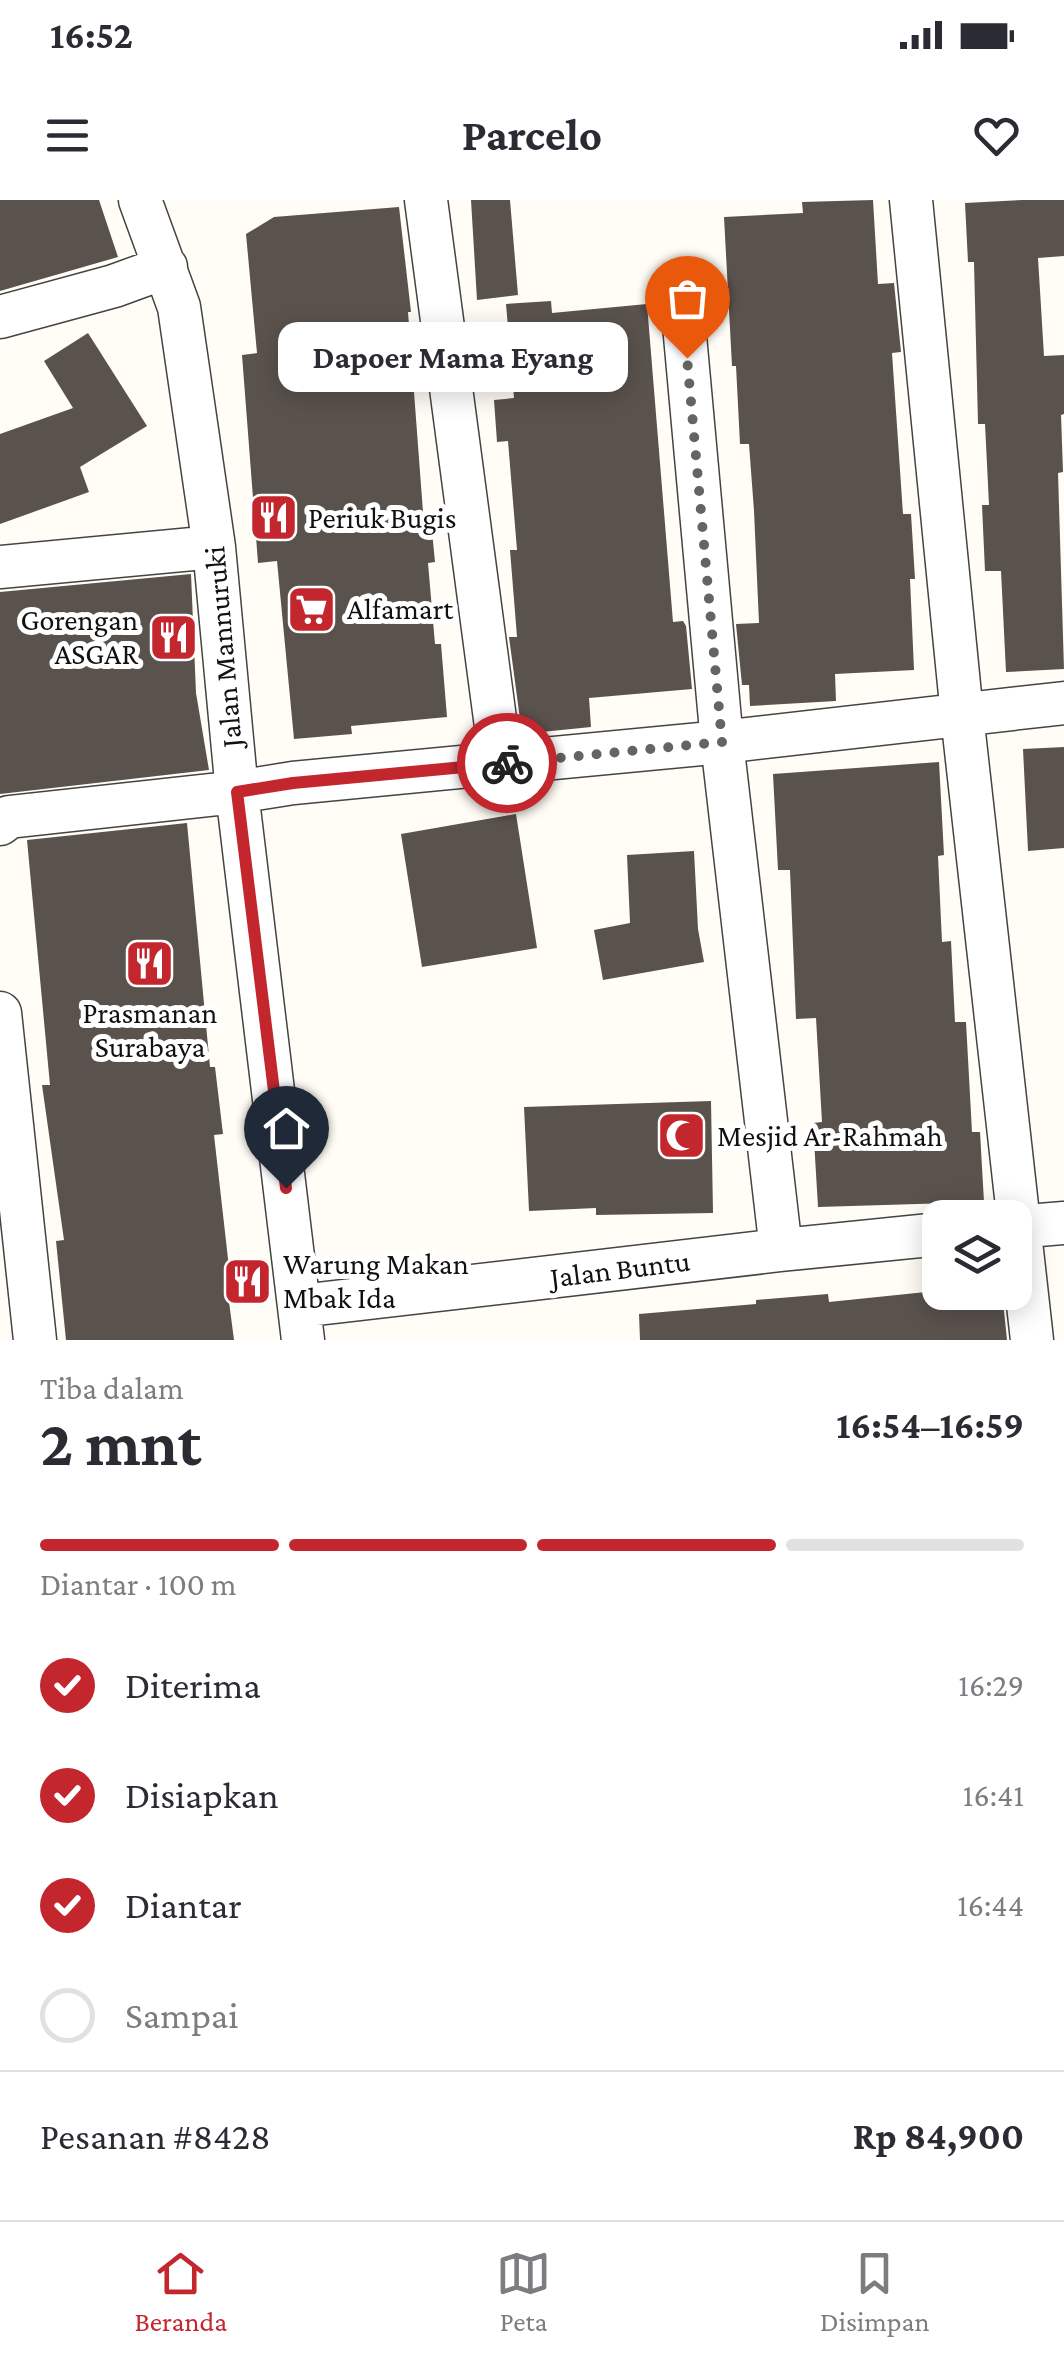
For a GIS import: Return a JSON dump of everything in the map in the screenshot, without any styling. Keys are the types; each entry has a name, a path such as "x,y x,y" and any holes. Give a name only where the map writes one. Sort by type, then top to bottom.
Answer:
{"street":[{"path":"426,200 501,764"},
{"path":"911,200 1013,1200"},
{"name":"Jalan Mannuruki","path":"152,204 179,308 214,546 237,792 301,1323"},
{"path":"0,317 114,286 166,267"},
{"path":"680,281 722,742 781,1250"},
{"path":"0,567 214,546"},
{"path":"3,819 293,783 722,742 1064,703"},
{"path":"0,1014 35,1340"},
{"path":"1032,1226 1064,1223"},
{"name":"Jalan Buntu","path":"301,1323 781,1250 922,1236"},
{"path":"1028,1310 1032,1340"}],"building":[{"path":"0,200 99,200 118,257 0,291"},
{"path":"471,200 510,200 518,295 477,300"},
{"path":"873,200 878,284 894,283 901,352 892,353 903,514 911,514 914,670 835,674 836,701 750,706 749,685 742,685 736,624 759,623 754,511 749,444 740,444 736,366 732,366 724,217 803,213 802,202"},
{"path":"1064,200 1064,256 1038,258 1044,356 1064,355 1063,472 1058,473 1064,669 1006,672 1001,571 985,571 982,505 989,505 985,424 978,424 974,262 968,262 965,203"},
{"path":"399,207 411,312 423,512 430,511 435,562 428,563 435,644 441,644 447,717 351,726 352,734 294,739 277,561 258,563 242,355 257,353 246,234 274,217"},
{"path":"551,301 552,313 647,304 673,622 683,621 686,626 692,689 589,698 591,727 522,734 509,637 517,637 510,550 517,550 508,441 497,442 494,400 514,398 506,304"},
{"path":"88,333 147,426 80,467 89,492 0,524 0,434 73,408 44,361"},
{"path":"191,574 196,693 209,770 0,794 0,592"},
{"path":"1064,747 1064,848 1028,851 1023,749"},
{"path":"939,762 944,855 938,856 942,942 951,941 955,1022 966,1022 972,1132 980,1132 984,1200 818,1207 813,1123 822,1122 816,1018 796,1019 790,870 778,870 773,774"},
{"path":"516,814 537,948 422,967 401,834"},
{"path":"187,823 210,1067 215,1067 223,1134 214,1135 234,1340 66,1340 56,1241 64,1240 42,1085 50,1085 27,840"},
{"path":"694,851 698,929 704,962 603,980 594,930 630,923 627,855"},
{"path":"711,1101 713,1213 596,1215 596,1208 529,1211 524,1107"},
{"path":"922,1292 922,1310 1004,1310 1007,1340 640,1340 639,1314 828,1294 829,1302"}],"way so far":[{"path":"507,763 722,742 687,358"}],"place":[{"name":"Dapoer Mama Eyang","path":"687,358"},
{"name":"Periuk Bugis","path":"273,518"},
{"name":"Alfamart","path":"312,609"},
{"name":"Gorengan ASGAR","path":"173,637"},
{"name":"Prasmanan Surabaya","path":"150,964"},
{"name":"Mesjid Ar-Rahmah","path":"682,1136"},
{"name":"Warung Makan Mbak Ida","path":"248,1281"}],"route":[{"path":"286,1188 237,792 507,763"}]}
